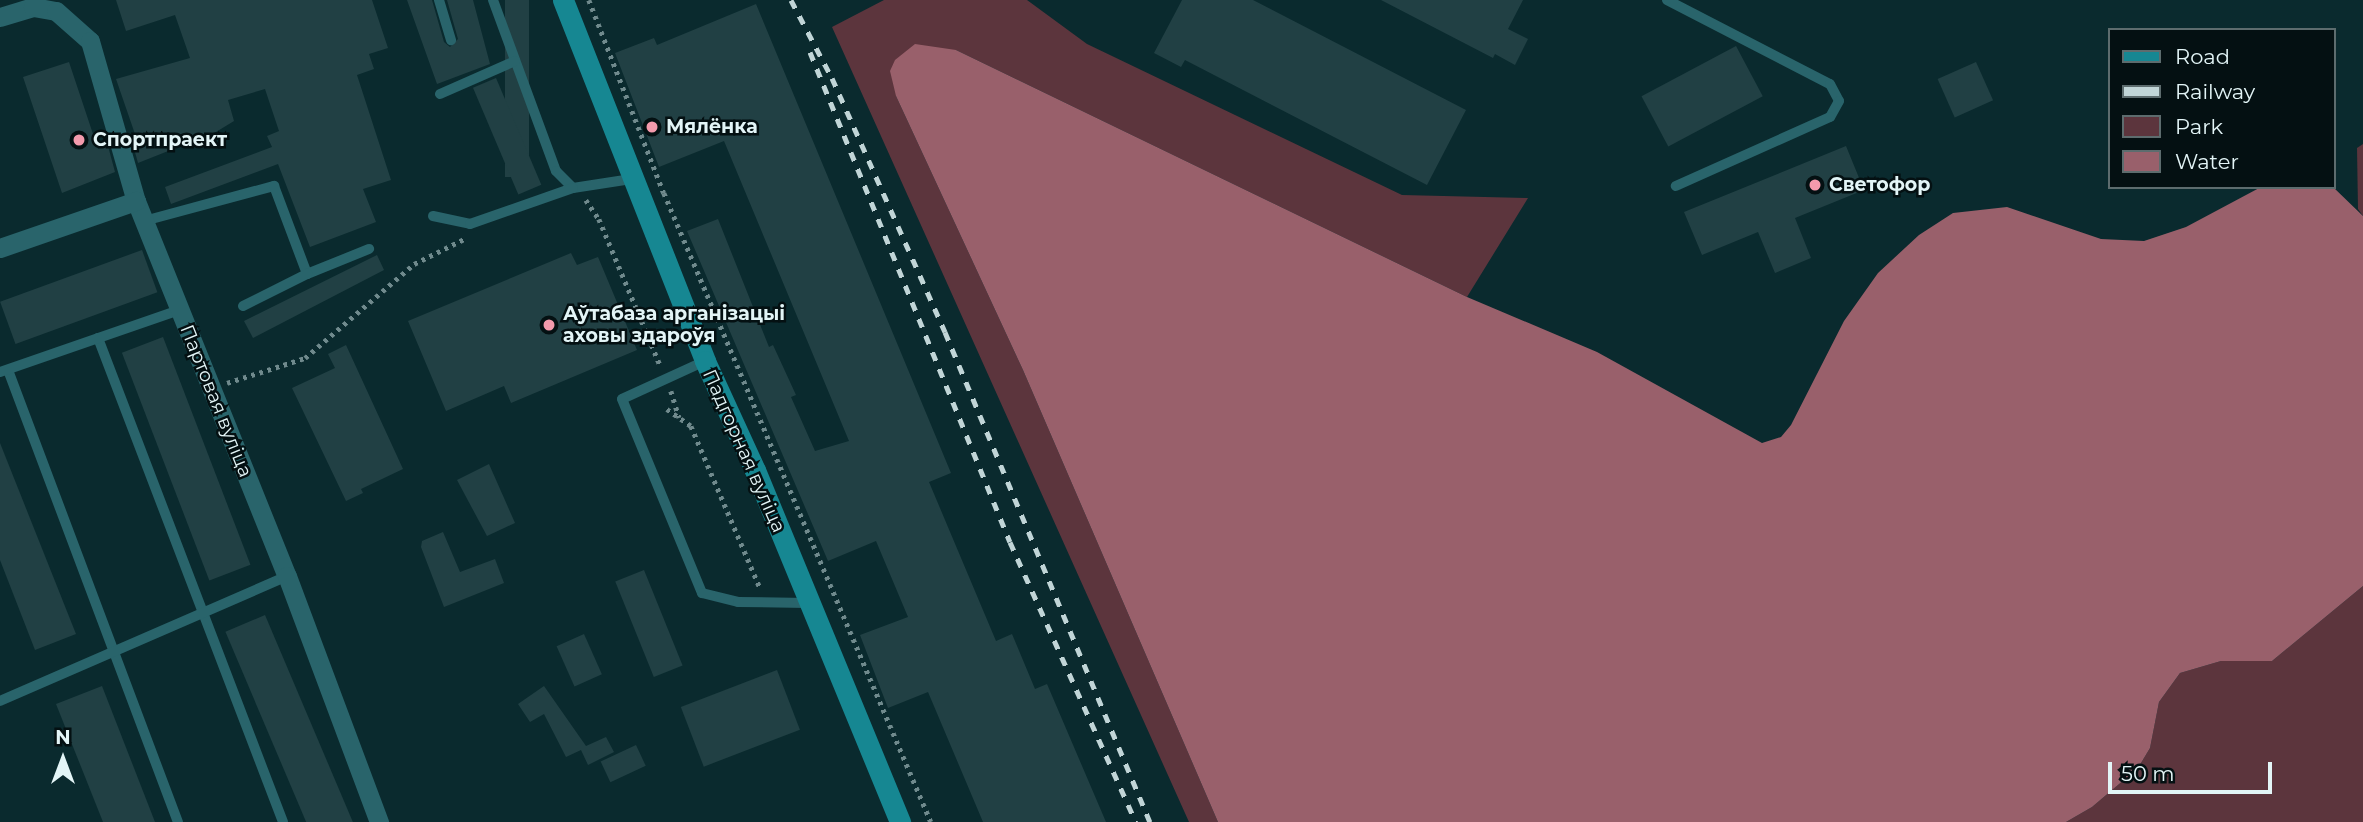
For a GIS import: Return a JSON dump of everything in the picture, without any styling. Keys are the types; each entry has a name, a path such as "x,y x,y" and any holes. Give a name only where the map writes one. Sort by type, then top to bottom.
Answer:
{"street":[{"name":"Падгорная вуліца","path":"563,0 705,361 755,470 807,603 901,822"},
{"name":"Партовая вуліца","path":"0,17 33,8 57,6 90,41 136,201 287,576 379,822"},
{"path":"0,248 136,201"}],"lane":[{"path":"439,0 451,40"},
{"path":"493,0 556,171 573,188"},
{"path":"1667,0 1830,84 1839,101 1830,117 1676,186"},
{"path":"440,94 515,61"},
{"path":"433,216 470,224 573,188 632,179"},
{"path":"144,222 274,186 307,274"},
{"path":"243,306 307,274 369,248"},
{"path":"178,822 4,371 179,310"},
{"path":"98,338 283,822"},
{"path":"705,361 622,399 702,593 738,601 807,603"},
{"path":"0,701 287,576"}],"path":[{"path":"589,0 664,192 931,822"},
{"path":"583,196 599,219 666,378 679,418"},
{"path":"210,388 305,358 414,264 473,236"},
{"path":"667,410 691,426 762,592"}],"green space":[{"path":"884,0 1027,0 1087,44 1402,195 1528,198 1467,297 956,50 896,96 1023,370 1218,822 1189,822 832,27"},
{"path":"2363,144 2363,216 2358,209 2357,148"},
{"path":"2363,586 2363,822 2066,822 2092,807 2138,768 2150,748 2159,702 2180,673 2221,661 2272,661"}],"water":[{"path":"915,44 956,50 1467,297 1597,352 1762,443 1781,437 1791,425 1844,321 1878,273 1919,235 1953,213 2007,207 2101,239 2144,241 2186,227 2257,189 2335,189 2363,216 2363,586 2272,661 2221,661 2180,673 2159,702 2150,748 2138,768 2092,807 2066,822 1218,822 1023,370 896,96 890,71 895,60"}],"building":[{"path":"116,0 372,0 388,48 369,54 374,69 357,75 391,180 363,189 376,222 310,247 278,164 171,204 165,187 272,147 267,136 279,131 265,89 228,100 234,121 216,132 138,163 131,138 136,137 116,79 190,58 175,15 126,31"},
{"path":"407,0 432,0 444,42 450,47 458,39 447,0 473,0 490,64 437,84"},
{"path":"505,0 529,0 529,177 505,177"},
{"path":"1182,0 1253,0 1466,110 1427,185 1185,60 1181,67 1154,53"},
{"path":"1381,0 1523,0 1508,29 1528,39 1515,65 1495,54 1493,58"},
{"path":"756,4 951,473 929,482 996,641 1012,634 1035,689 1047,684 1106,822 983,822 928,692 888,708 860,635 908,617 876,541 828,561 687,231 718,219 769,347 773,345 796,395 791,397 815,451 849,441 724,141 659,167 615,53 654,38 657,45"},
{"path":"1736,46 1763,96 1668,147 1642,96"},
{"path":"69,62 98,149 108,146 115,172 62,193 23,77"},
{"path":"1976,62 1993,100 1955,117 1938,79"},
{"path":"496,78 541,185 518,195 473,88"},
{"path":"1846,146 1864,190 1795,218 1811,258 1775,273 1758,232 1702,255 1684,212"},
{"path":"142,250 157,292 15,344 0,302"},
{"path":"571,253 577,265 598,257 637,350 511,403 504,386 446,411 408,321"},
{"path":"377,255 384,270 253,338 244,321"},
{"path":"163,337 250,565 209,581 122,353"},
{"path":"346,345 403,469 361,489 363,493 346,501 292,388 335,368 328,354"},
{"path":"0,443 76,634 35,650 0,560"},
{"path":"489,464 515,523 487,536 457,480"},
{"path":"443,532 460,572 495,559 504,583 444,607 421,547 422,541"},
{"path":"644,570 683,665 654,677 615,582"},
{"path":"265,615 353,822 306,822 225,632"},
{"path":"584,634 602,674 574,686 557,646"},
{"path":"777,670 800,730 704,767 681,707"},
{"path":"102,686 155,822 103,822 56,704"},
{"path":"544,686 586,746 606,737 614,752 588,765 581,750 566,757 544,714 530,722 518,704"},
{"path":"636,745 646,766 610,782 601,761"}],"railway":[{"path":"791,0 832,78 945,332 1150,822"},
{"path":"810,52 1010,542 1136,822"}],"place":[{"name":"Мялёнка","path":"652,127"},
{"name":"Спортпраект","path":"79,140"},
{"name":"Светофор","path":"1815,185"},
{"name":"Аўтабаза арганізацыі аховы здароўя","path":"549,325"}]}
